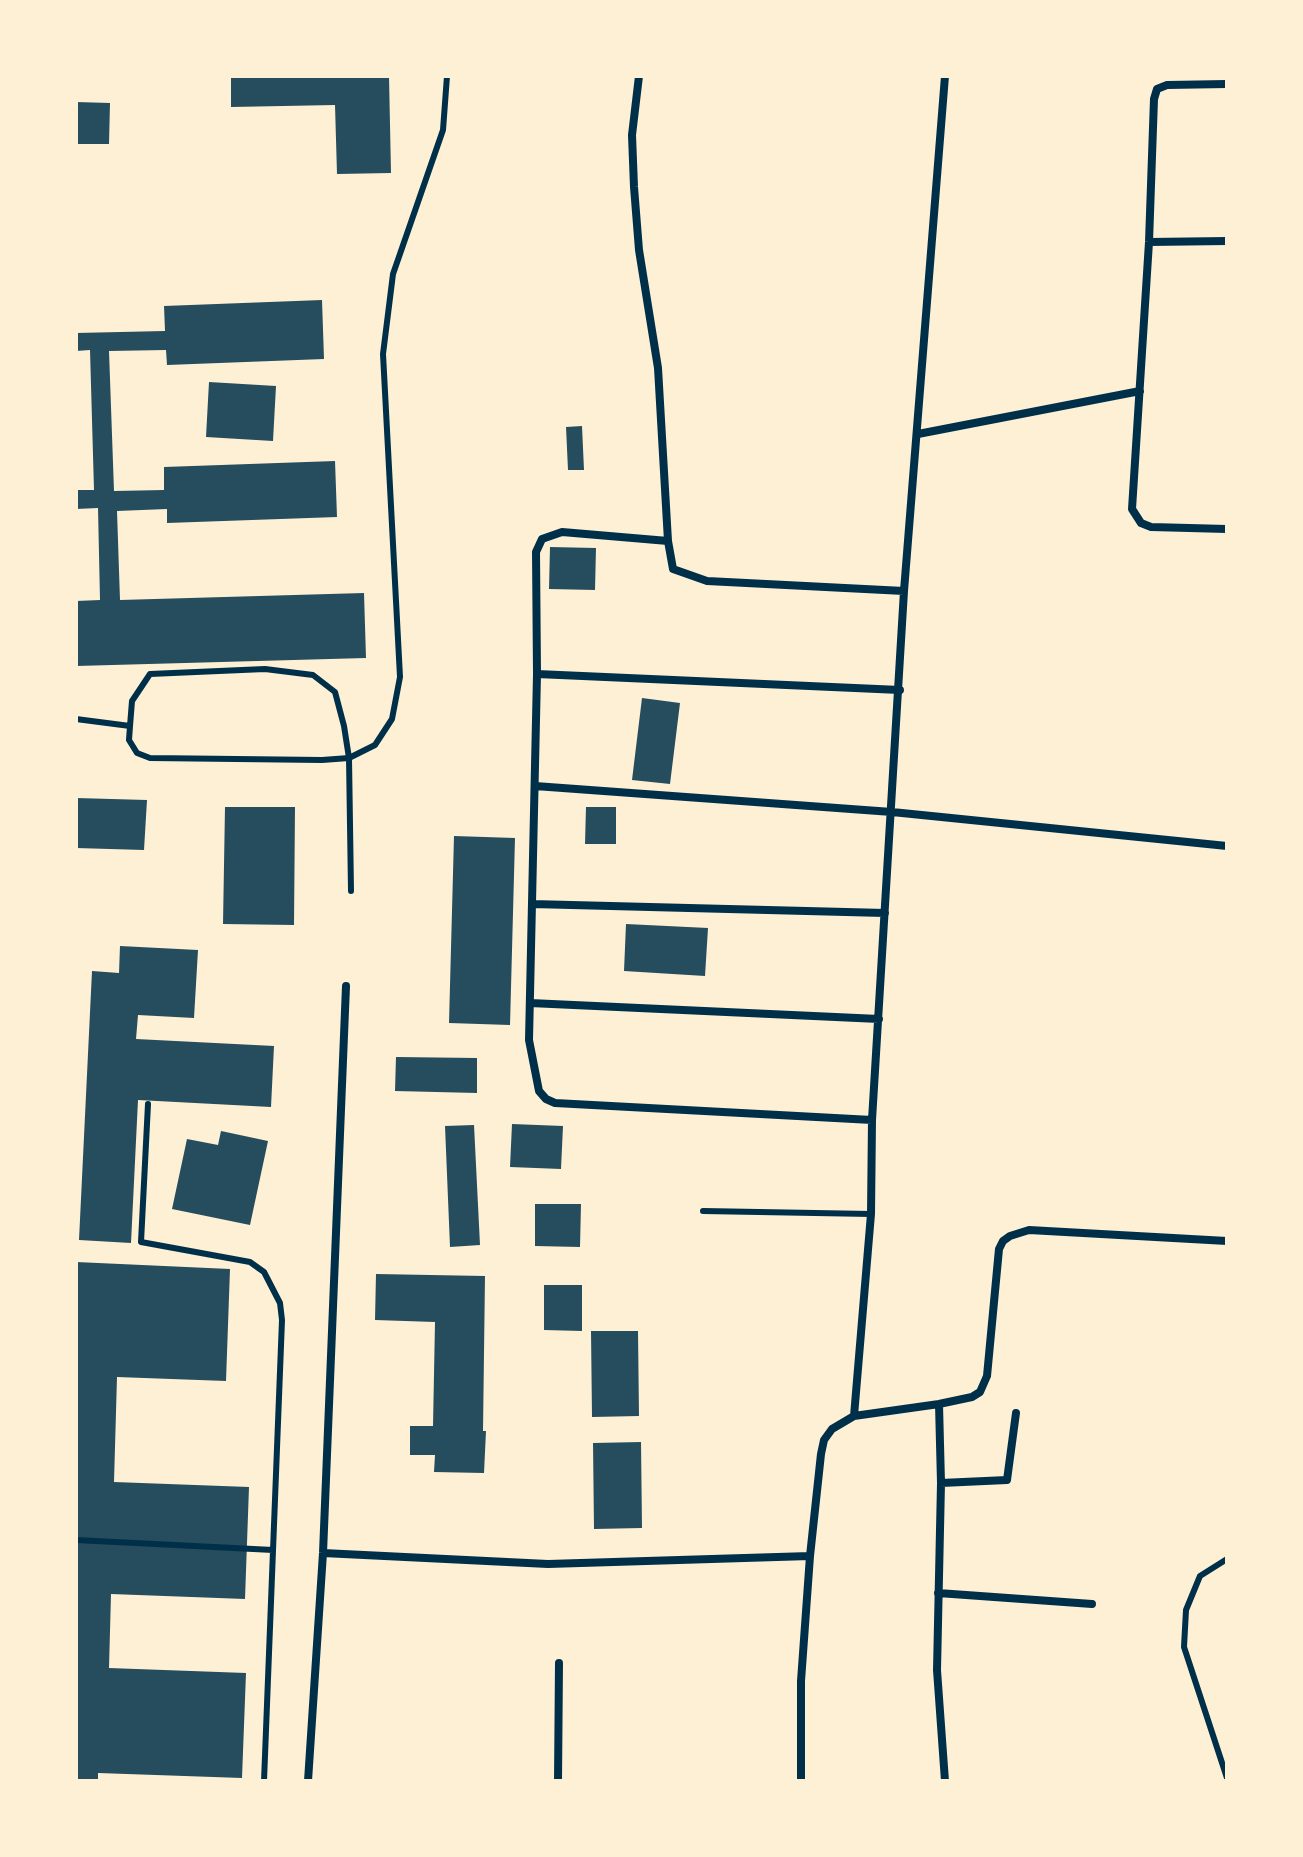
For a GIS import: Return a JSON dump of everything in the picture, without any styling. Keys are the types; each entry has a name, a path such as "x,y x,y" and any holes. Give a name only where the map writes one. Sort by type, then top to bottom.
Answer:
{"street":[{"path":"639,76 632,135 634,187 639,250 658,368 668,541 673,569 707,581 904,591"},
{"path":"854,1416 871,1214 872,1120 904,591 945,76"},
{"path":"1227,84 1167,85 1157,89 1154,99 1149,242 1132,509 1141,523 1151,527 1227,529"},
{"path":"1149,242 1227,241"},
{"path":"918,434 1140,391"},
{"path":"668,541 562,532 542,539 536,552 537,674 529,1040 539,1091 555,1103 872,1120"},
{"path":"537,674 900,690"},
{"path":"535,786 892,812 1227,846"},
{"path":"532,904 885,913"},
{"path":"308,1781 323,1553 346,986"},
{"path":"530,1003 879,1019"},
{"path":"801,1781 801,1681 810,1556 824,1440 832,1429 854,1416 972,1397 984,1384 999,1249 1010,1236 1029,1230 1227,1241"},
{"path":"939,1404 941,1483 937,1670 945,1781"},
{"path":"941,1483 1007,1480 1016,1413"},
{"path":"323,1553 548,1564 810,1556"},
{"path":"938,1593 1092,1604"},
{"path":"558,1781 559,1663"}],"lane":[{"path":"351,891 349,758 335,692 313,675 265,669 150,674 132,701 129,740 137,753 150,758 349,758 375,745 392,719 400,677 383,354 393,274 443,130 447,76"},
{"path":"76,719 130,726"},
{"path":"148,1104 141,1242 250,1262 264,1272 280,1303 282,1320 264,1781"},
{"path":"703,1211 871,1214"},
{"path":"76,1540 273,1550"},
{"path":"1227,1559 1200,1576 1186,1610 1184,1647 1227,1778"}],"building":[{"path":"231,76 389,76 391,173 337,174 335,105 231,107"},
{"path":"76,102 110,103 109,144 76,144"},
{"path":"322,300 324,359 167,365 166,350 109,351 114,491 164,490 164,467 335,461 337,517 167,523 167,509 117,511 120,600 364,593 366,658 76,666 76,601 100,600 98,508 76,509 76,490 94,490 90,350 76,351 76,333 165,331 164,306"},
{"path":"209,382 276,386 273,441 206,437"},
{"path":"582,426 584,470 568,470 566,427"},
{"path":"550,547 596,548 595,590 549,589"},
{"path":"642,698 680,703 670,784 632,780"},
{"path":"76,798 147,800 144,850 76,848"},
{"path":"225,807 295,807 294,925 223,924"},
{"path":"586,807 616,807 616,844 585,844"},
{"path":"454,836 515,838 510,1025 449,1023"},
{"path":"626,924 708,928 705,976 624,971"},
{"path":"120,946 198,950 194,1018 138,1015 136,1039 274,1046 271,1107 138,1100 131,1243 79,1240 92,971 119,973"},
{"path":"396,1057 477,1058 477,1093 395,1091"},
{"path":"512,1124 563,1126 561,1169 510,1167"},
{"path":"474,1125 480,1245 450,1247 445,1126"},
{"path":"221,1131 268,1141 250,1225 172,1209 187,1139 218,1145"},
{"path":"535,1204 581,1204 580,1247 535,1246"},
{"path":"76,1262 230,1269 226,1381 117,1377 114,1482 249,1487 245,1599 111,1594 109,1668 246,1673 242,1778 98,1773 98,1781 76,1781"},
{"path":"376,1274 485,1276 484,1473 434,1472 435,1455 410,1455 410,1426 433,1426 435,1322 375,1320"},
{"path":"544,1285 582,1285 582,1331 544,1330"},
{"path":"591,1331 638,1331 639,1416 592,1417"},
{"path":"641,1442 642,1528 594,1529 593,1443"}]}
